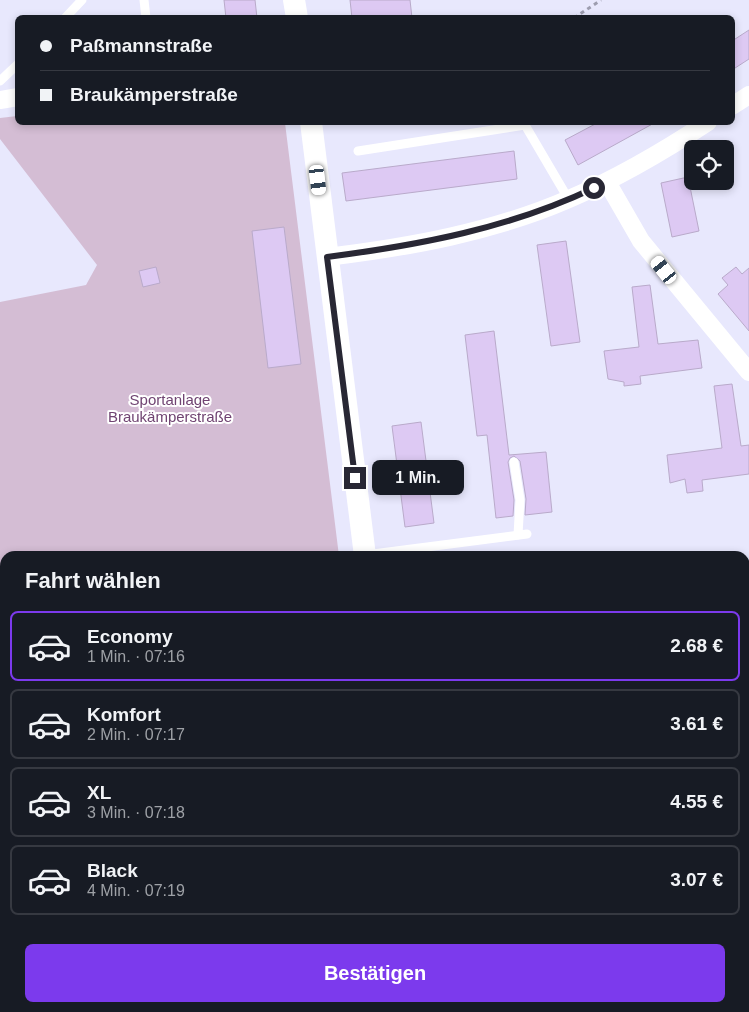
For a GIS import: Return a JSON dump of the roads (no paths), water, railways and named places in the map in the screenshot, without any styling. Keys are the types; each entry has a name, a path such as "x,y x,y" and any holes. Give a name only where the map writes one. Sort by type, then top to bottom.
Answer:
{"street":[{"path":"294,0 296,15"},
{"path":"735,104 749,95"},
{"path":"0,100 15,98"},
{"path":"311,125 364,551"},
{"path":"327,257 415,245 515,220 569,200 606,182 662,153 704,125"},
{"path":"606,182 641,242 749,372"}],"lane":[{"path":"67,15 82,0"},
{"path":"144,0 146,15"},
{"path":"0,81 15,67"},
{"path":"358,151 525,125 569,200"},
{"path":"402,551 522,535 520,500 514,462"}],"park label":[{"name":"Sportanlage Braukämperstraße","path":"170,408"}]}
